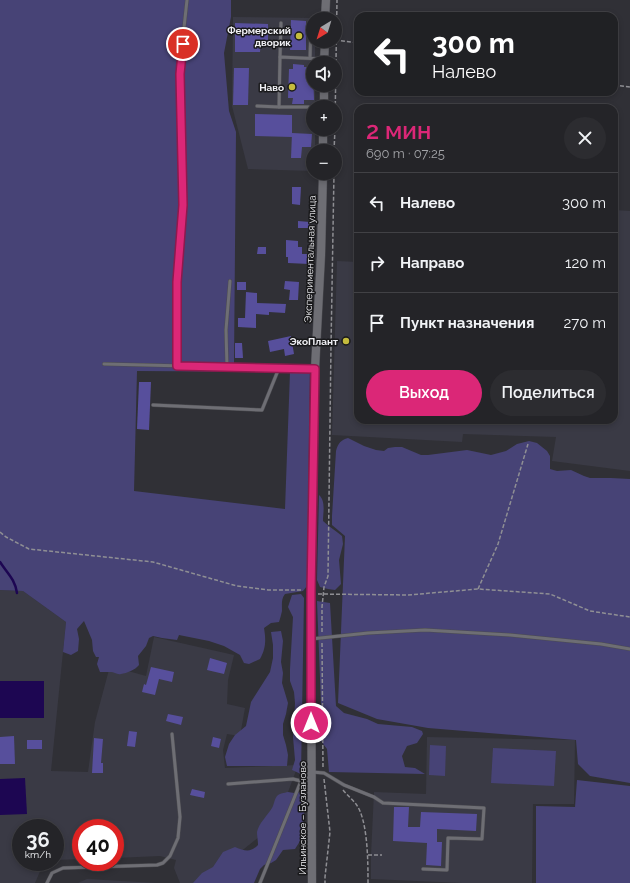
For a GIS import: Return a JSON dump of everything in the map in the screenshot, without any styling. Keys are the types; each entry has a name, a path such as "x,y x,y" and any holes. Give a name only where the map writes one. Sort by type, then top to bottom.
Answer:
{"street":[{"path":"325,12 326,0"},
{"name":"Экспериментальная улица","path":"315,369 321,255 323,180"},
{"name":"Ильинское – Бузланово","path":"312,883 311,592 315,369"}],"lane":[{"path":"177,366 177,282 183,205 180,74 187,0"},
{"path":"279,106 281,23"},
{"path":"280,57 306,58"},
{"path":"257,106 306,107"},
{"path":"227,367 226,330 230,281"},
{"path":"104,364 315,369"},
{"path":"153,405 262,410 279,368"},
{"path":"311,639 368,633 425,630 510,634 601,644 630,649"},
{"path":"47,883 52,873 63,868 157,865 163,863 170,856 178,838 180,817 172,734"},
{"path":"260,883 301,781 312,773 324,773 344,785 374,797 383,803 484,808 482,839 448,838 447,870 423,869"},
{"path":"228,784 293,779 301,781"}],"path":[{"path":"337,0 337,12"},
{"path":"342,41 354,42"},
{"path":"335,100 336,48"},
{"path":"618,86 630,87"},
{"path":"324,773 322,607 324,587 328,576 334,180"},
{"path":"478,589 498,544 528,444"},
{"path":"0,532 6,537 29,549 153,562 237,586 323,594 408,595 478,589 550,594 590,611 630,618"},
{"path":"325,883 330,832 324,776 329,780"},
{"path":"339,787 356,805 362,818 368,855 368,883"},
{"path":"368,855 382,855"}],"shaded area":[{"path":"0,0 231,0 231,17 224,53 229,111 236,132 234,364 310,364 307,586 303,591 285,594 282,602 282,611 279,622 271,623 264,628 265,644 260,659 249,664 244,663 240,655 224,646 209,641 179,635 177,640 153,636 149,638 146,646 138,656 139,665 131,671 120,674 100,672 97,664 99,657 96,657 93,651 92,640 84,621 77,629 79,639 78,651 71,655 63,652 66,622 23,591 0,590","holes":["137,371 290,372 285,509 134,491"]},
{"path":"233,17 306,18 306,48 315,48 315,56 306,56 306,92 315,92 315,100 306,100 306,136 315,136 315,144 306,144 306,171 248,169 232,106"},
{"name":"ЭкоПлант","path":"618,210 630,211 630,471 552,461 556,437 463,434 462,442 332,435 337,261 354,262 354,424 618,424"},
{"path":"348,438 376,450 384,451 388,448 402,447 421,455 467,450 491,455 506,451 517,444 529,441 537,443 547,451 550,456 550,469 557,471 571,470 590,478 630,479 630,783 590,776 578,764 576,740 428,728 377,719 338,703 345,536 332,525 332,516 336,451 340,442"},
{"path":"319,495 323,500 323,521 342,536 343,544 339,560 341,584 335,590 320,587 317,580"},
{"path":"0,590 23,591 66,622 51,771 88,772 95,722 110,666 146,676 154,637 234,655 228,680 227,704 245,708 240,736 227,734 223,750 225,768 298,765 284,803 265,832 202,883 180,883 174,868 176,860 160,856 124,858 124,819 72,819 72,859 64,860 64,819 12,819 12,871 40,871 35,883 0,883"},
{"path":"301,594 304,598 301,774 292,770 295,760 293,737 295,703 294,692 290,681 293,617 288,607 292,595"},
{"path":"317,601 330,603 336,706 344,713 367,719 378,724 412,727 422,731 423,734 417,743 407,746 402,756 405,767 415,768 425,774 329,772 327,749 321,741"},
{"path":"281,631 283,641 281,662 283,673 282,683 288,703 283,724 283,735 288,755 287,766 227,766 225,757 229,744 235,735 246,726 251,702 270,672 273,658 271,632"},
{"path":"0,681 44,681 44,718 0,718"},
{"path":"427,737 575,740 574,804 533,804 532,883 462,883 371,879 374,792 426,794"},
{"path":"430,745 446,746 445,776 429,775"},
{"path":"493,748 556,751 554,786 491,783"},
{"path":"25,778 27,814 0,815 0,779"},
{"path":"577,780 630,786 630,883 536,883 536,806 575,807"},
{"path":"288,792 301,792 305,798 302,838 295,849 283,850 276,860 264,865 260,869 254,883 193,883 202,873 213,867 223,852 235,847 245,850 255,848 258,845 257,832 259,826 272,808 277,796"},
{"path":"87,879 156,883 78,883"}],"building":[{"path":"291,20 306,21 306,50 290,50"},
{"path":"235,23 268,24 268,41 261,41 260,52 235,52"},
{"path":"293,64 304,65 304,67 306,67 306,92 314,92 314,100 304,100 304,104 292,104 293,98 288,98 289,69 293,69"},
{"path":"234,68 249,68 248,105 233,105"},
{"path":"255,114 292,115 292,137 255,136"},
{"path":"292,133 306,134 306,136 312,136 311,144 306,144 306,147 302,147 301,158 291,158"},
{"path":"292,187 301,187 300,205 292,204"},
{"path":"298,221 310,222 309,228 298,228"},
{"path":"286,240 298,241 298,247 302,247 302,254 309,254 309,264 288,263 288,257 286,257"},
{"path":"258,247 266,247 266,254 257,254"},
{"path":"285,281 299,282 298,300 289,300 290,290 284,289"},
{"path":"237,282 246,282 246,290 237,290"},
{"path":"246,292 257,293 257,303 286,304 285,313 269,312 269,315 256,314 256,328 238,327 238,318 245,318"},
{"path":"291,336 294,354 285,356 284,349 270,352 268,341"},
{"path":"235,343 242,343 243,358 235,358"},
{"path":"139,382 151,382 149,430 137,429"},
{"path":"210,658 227,663 224,674 207,670"},
{"path":"151,667 174,672 172,682 159,679 155,695 142,692 144,684 146,685"},
{"path":"168,714 183,717 181,725 166,721"},
{"path":"129,731 137,732 135,747 127,746"},
{"path":"14,736 15,764 0,764 0,737"},
{"path":"213,737 221,739 219,748 211,746"},
{"path":"94,738 103,739 101,763 103,763 103,773 92,773"},
{"path":"27,740 42,740 42,749 27,749"},
{"path":"192,789 205,792 204,798 190,795"},
{"path":"394,807 409,807 408,827 420,827 421,812 477,814 476,831 437,829 437,842 442,842 441,866 426,865 427,843 393,841"}],"waterway":[{"path":"0,562 13,580 17,593"}],"place":[{"name":"Фермерский дворик","path":"299,36"},
{"name":"Наво","path":"292,87"},
{"name":"ЭкоПлант","path":"346,341"}],"route":[{"path":"183,44 180,74 183,205 177,282 177,366 315,369 311,593 311,723"}]}
